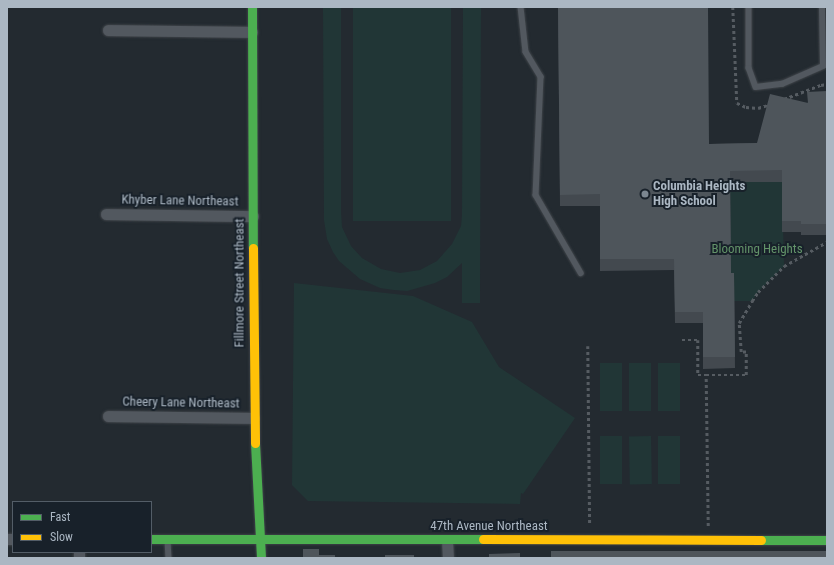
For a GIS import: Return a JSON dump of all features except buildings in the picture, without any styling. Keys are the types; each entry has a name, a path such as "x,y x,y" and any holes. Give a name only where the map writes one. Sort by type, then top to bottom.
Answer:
{"street":[{"name":"Fillmore Street Northeast","path":"252,7 254,418 261,558"},
{"path":"108,30 252,32"},
{"name":"Khyber Lane Northeast","path":"106,214 253,216"},
{"name":"Cheery Lane Northeast","path":"108,416 254,418"},
{"name":"47th Avenue Northeast","path":"152,539 827,540"},
{"path":"447,540 448,558"}],"lane":[{"path":"521,7 526,52 541,77 536,195 580,273"},
{"path":"749,7 749,68 756,88 782,84 825,67 822,7"},
{"path":"168,539 169,558"}],"path":[{"path":"682,340 698,340 698,375 746,375 746,352 741,352 739,323 752,301 758,292 784,266 827,242"},
{"path":"588,346 591,540"},
{"path":"706,375 709,540"}],"green space":[{"path":"323,7 341,7 342,227 351,246 362,258 381,269 400,273 420,270 437,261 452,244 461,226 463,7 481,7 480,303 462,303 462,263 447,277 435,283 407,291 394,290 380,288 360,279 339,261 333,252 327,239 324,220"},
{"path":"353,7 451,7 451,221 353,221"},
{"name":"Blooming Heights","path":"730,182 782,182 784,266 758,292 752,301 734,301 731,285"},
{"path":"294,283 413,296 472,322 499,367 575,418 523,494 521,493 520,504 308,501 292,485"},
{"path":"600,363 622,363 622,411 600,411"},
{"path":"629,363 651,363 651,411 629,411"},
{"path":"658,363 680,363 680,411 658,411"},
{"path":"600,436 622,436 622,484 600,484"},
{"path":"629,436 651,436 652,484 630,484"},
{"path":"658,436 680,436 680,484 658,484"}],"traffic: fast":[{"path":"252,7 253,248"},
{"path":"255,443 261,558"},
{"path":"152,539 483,539"},
{"path":"761,540 827,540"}],"traffic: slow":[{"path":"253,248 255,443"},
{"path":"483,539 761,540"}],"place":[{"name":"Columbia Heights High School","path":"645,194"}]}
